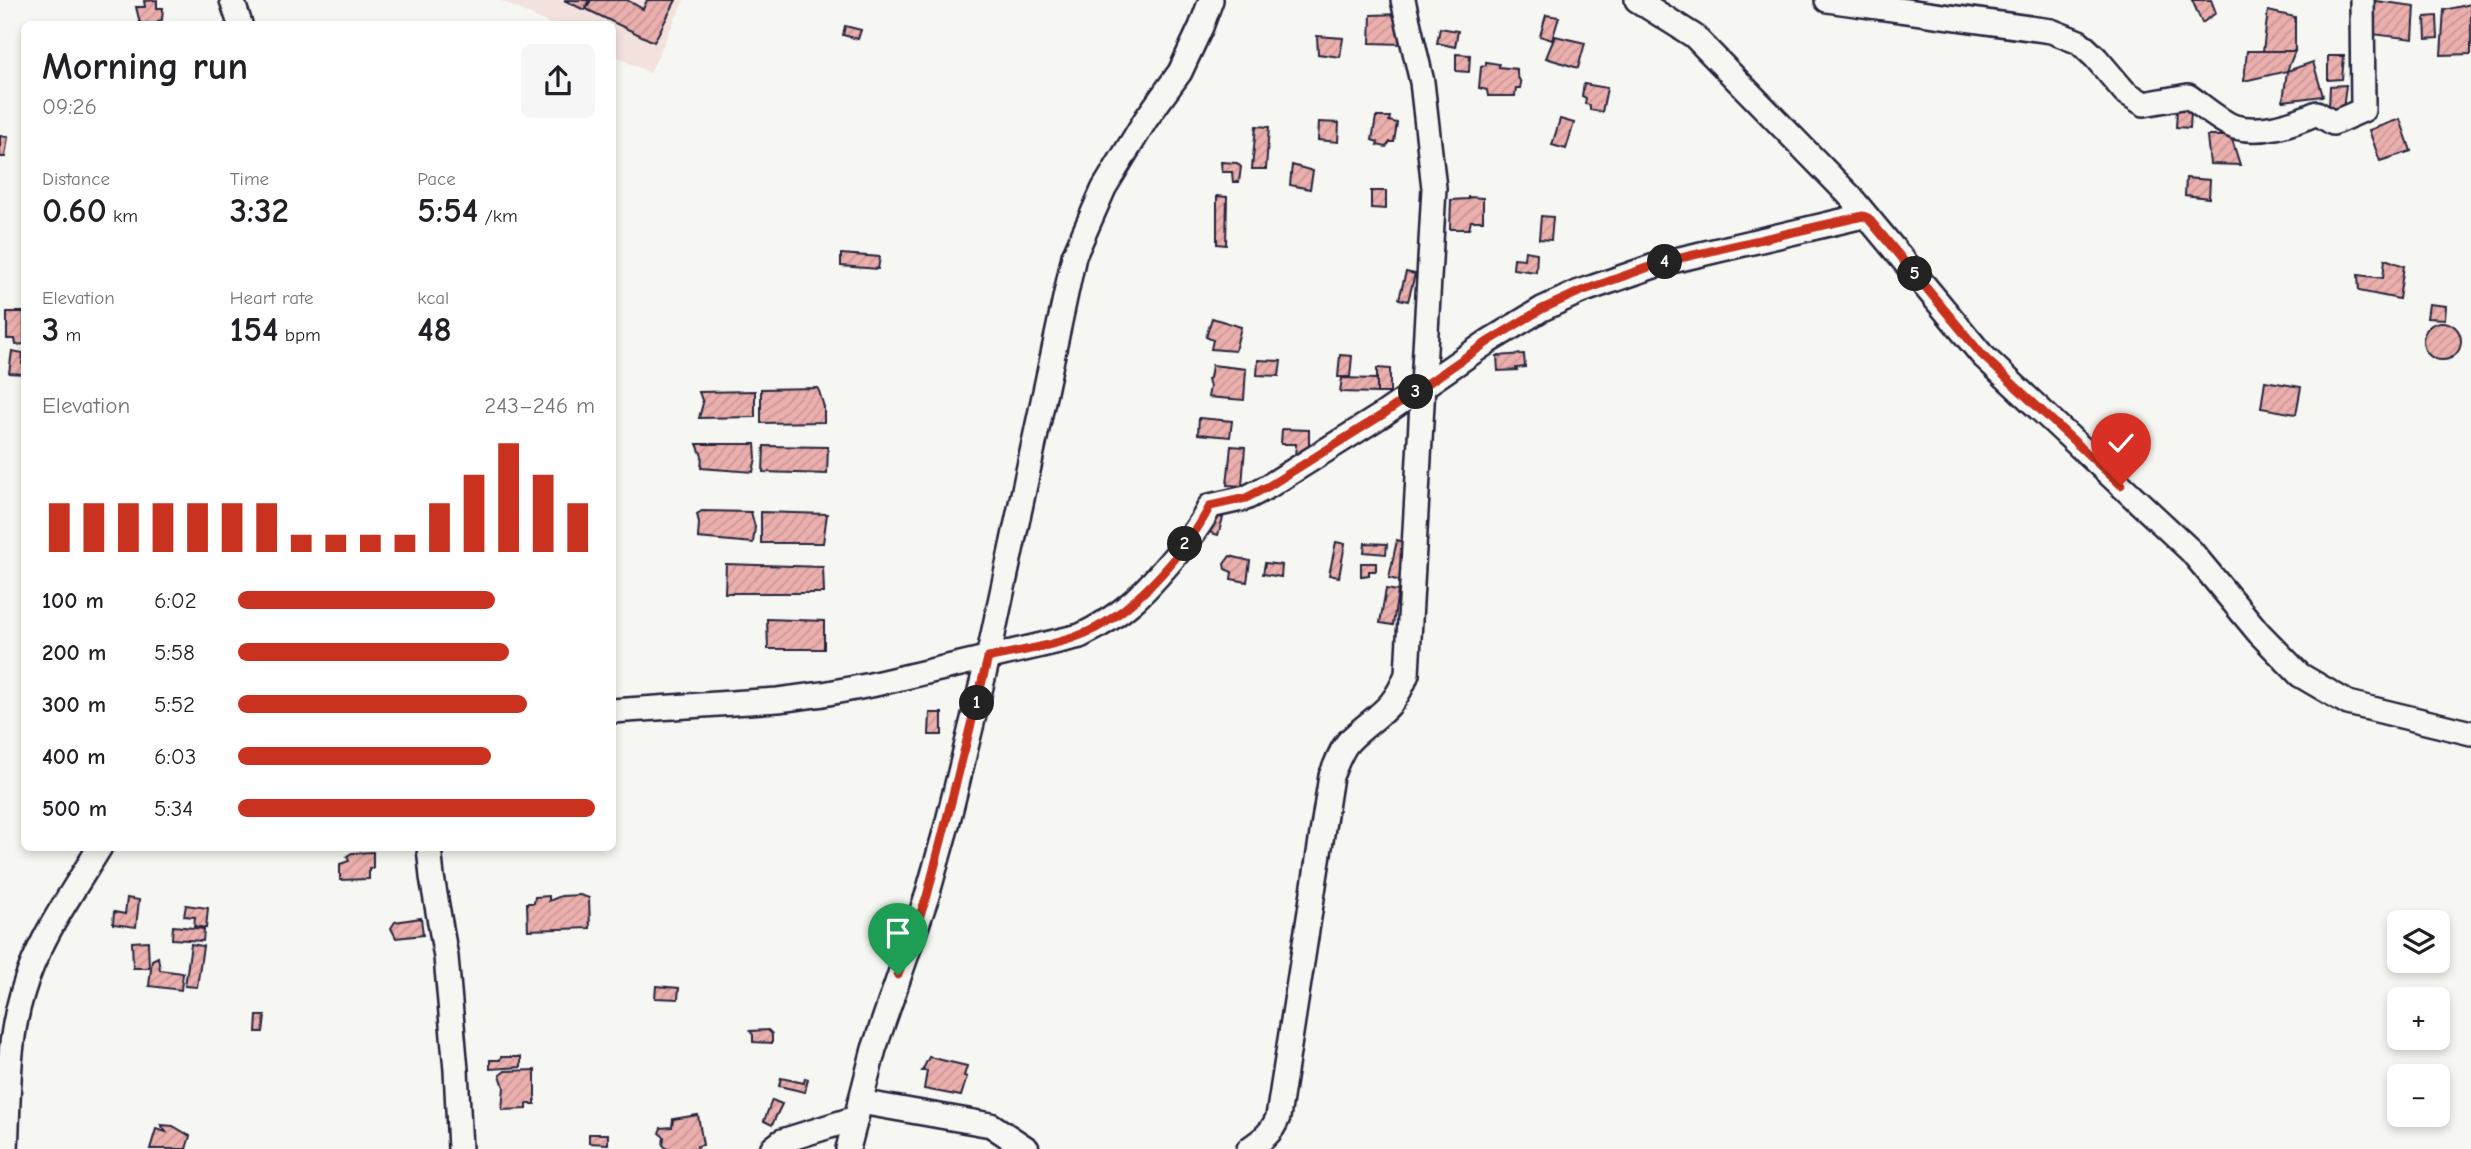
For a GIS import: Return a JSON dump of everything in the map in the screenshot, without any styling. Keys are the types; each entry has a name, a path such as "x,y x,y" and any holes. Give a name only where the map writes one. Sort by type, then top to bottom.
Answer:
{"street":[{"path":"232,0 239,21"},
{"path":"848,1149 874,1049 927,896 988,658 1074,256 1104,187 1146,119 1180,72 1202,27 1211,0"},
{"path":"1249,1149 1266,1137 1278,1117 1331,776 1347,743 1381,716 1400,694 1407,674 1434,187 1422,82 1403,0"},
{"path":"1637,0 1694,36 1840,186 1982,355 2190,551 2259,633 2300,675 2348,703 2471,733"},
{"path":"1827,0 1906,6 2051,31 2079,42 2125,92 2144,104 2188,96 2234,127 2266,128 2291,124 2317,113 2333,123 2363,110 2362,0"},
{"path":"616,711 778,700 823,694 1070,639 1107,623 1144,593 1199,527 1210,506 1246,498 1269,486 1423,388 1457,361 1510,327 1579,292 1663,262 1863,216 1868,218"},
{"path":"6,1149 9,1065 22,995 39,951 98,851"},
{"path":"429,851 446,957 460,1149"},
{"path":"772,1149 782,1141 858,1110 992,1125 1027,1149"}],"shaded area":[{"path":"500,0 684,0 650,73 616,56 616,21 544,21"}],"building":[{"path":"157,0 157,8 163,8 162,20 140,21 136,7 145,7 144,1"},
{"path":"564,0 589,0 584,10"},
{"path":"591,0 627,0 643,9 647,0 676,0 654,42 616,24 616,21 586,9"},
{"path":"2192,0 2211,0 2216,13 2202,23"},
{"path":"2368,0 2415,6 2413,39 2356,32"},
{"path":"2471,4 2471,54 2441,55 2444,10"},
{"path":"2268,11 2295,17 2295,51 2263,51"},
{"path":"1401,14 1402,44 1370,43 1371,15"},
{"path":"1546,15 1559,17 1552,40 1540,36"},
{"path":"2437,16 2438,38 2426,39 2425,17"},
{"path":"845,26 861,30 858,39 843,35"},
{"path":"1440,28 1458,31 1455,47 1437,43"},
{"path":"1317,36 1343,38 1340,57 1318,54"},
{"path":"1555,36 1585,43 1578,68 1546,58"},
{"path":"2247,51 2295,51 2287,71 2244,81"},
{"path":"1456,54 1470,55 1469,72 1456,71"},
{"path":"2328,56 2344,56 2342,79 2328,80"},
{"path":"1486,62 1517,69 1521,83 1520,88 1516,88 1515,96 1488,96 1487,90 1479,88 1481,67 1486,65"},
{"path":"2313,62 2323,96 2283,101 2287,71"},
{"path":"1584,84 1607,88 1602,112 1590,110 1590,105 1585,104 1586,98 1582,96"},
{"path":"2346,85 2343,109 2329,108 2330,86"},
{"path":"2177,109 2191,110 2190,128 2176,127"},
{"path":"1376,117 1390,117 1389,121 1397,123 1394,142 1390,142 1386,147 1377,145 1378,142 1372,140"},
{"path":"1560,119 1574,123 1566,149 1552,145"},
{"path":"2400,119 2411,151 2380,161 2369,130"},
{"path":"1319,122 1339,123 1338,142 1318,140"},
{"path":"1256,126 1269,127 1266,169 1252,169"},
{"path":"0,136 8,137 5,157 0,157"},
{"path":"2207,136 2231,136 2240,165 2210,164"},
{"path":"1221,162 1237,163 1241,167 1239,182 1233,182 1232,172 1222,172"},
{"path":"1292,165 1313,171 1310,189 1290,185"},
{"path":"2186,178 2210,180 2209,198 2185,195"},
{"path":"1371,191 1386,191 1386,209 1371,208"},
{"path":"1217,196 1227,197 1226,245 1217,244"},
{"path":"1483,198 1483,221 1471,221 1469,229 1450,229 1451,200"},
{"path":"1541,216 1553,217 1551,240 1539,239"},
{"path":"1525,251 1537,253 1536,272 1513,269 1514,258 1524,259"},
{"path":"841,254 880,257 878,269 841,266"},
{"path":"2385,259 2404,266 2399,299 2359,291 2358,275 2383,278"},
{"path":"1406,272 1415,274 1408,301 1399,299"},
{"path":"2429,304 2446,306 2445,319 2427,318"},
{"path":"7,312 21,312 21,344 16,345 15,339 7,339"},
{"path":"1212,318 1241,327 1235,351 1211,349 1213,340 1206,337"},
{"path":"2442,322 2455,328 2461,341 2455,354 2442,360 2429,354 2423,341 2429,328"},
{"path":"12,351 21,353 21,374 9,373"},
{"path":"1524,354 1525,367 1498,371 1497,356"},
{"path":"1340,355 1352,356 1350,377 1338,377"},
{"path":"1258,360 1281,361 1279,376 1257,375"},
{"path":"1212,365 1246,369 1244,400 1208,397 1208,379"},
{"path":"1377,368 1390,369 1390,393 1377,393"},
{"path":"1342,378 1377,379 1377,393 1340,392"},
{"path":"2265,381 2301,387 2296,414 2261,408"},
{"path":"818,388 824,407 824,422 761,423 761,389"},
{"path":"755,391 755,417 699,418 703,403 699,392"},
{"path":"1199,418 1232,421 1230,437 1198,434"},
{"path":"1282,429 1309,430 1309,458 1295,457 1296,444 1281,444"},
{"path":"697,444 755,444 753,472 701,468 702,456"},
{"path":"764,446 828,447 827,474 763,472"},
{"path":"1231,446 1245,447 1242,486 1227,485"},
{"path":"702,511 751,512 755,527 753,543 698,538 697,514"},
{"path":"761,512 827,514 823,543 761,543"},
{"path":"1210,514 1223,518 1218,535 1206,531"},
{"path":"1397,540 1408,543 1400,581 1389,578"},
{"path":"1336,542 1345,544 1339,577 1329,575"},
{"path":"1365,543 1387,544 1386,554 1364,552"},
{"path":"1230,556 1250,561 1247,582 1231,579 1232,572 1225,569 1224,564"},
{"path":"1265,563 1282,565 1281,577 1263,574"},
{"path":"1361,563 1376,563 1376,571 1369,571 1369,575 1361,576"},
{"path":"726,564 823,567 824,593 725,593"},
{"path":"1386,589 1398,591 1393,625 1380,623"},
{"path":"767,619 824,621 824,649 768,649"},
{"path":"930,713 942,713 942,735 929,735"},
{"path":"373,852 373,868 369,868 369,879 340,880 340,864 349,861 347,856 352,853"},
{"path":"580,895 589,898 590,928 528,930 527,903 534,903 535,897 549,896 549,901 561,896"},
{"path":"127,898 139,900 136,927 113,924 114,912 125,914"},
{"path":"186,905 208,908 206,928 194,926 195,917 184,916"},
{"path":"421,918 423,935 396,938 391,928 395,922"},
{"path":"173,926 204,929 203,941 172,939"},
{"path":"148,941 149,968 133,968 132,942"},
{"path":"191,944 203,946 197,987 185,986"},
{"path":"158,957 160,970 183,973 181,990 149,986 152,960"},
{"path":"656,986 679,988 678,999 655,998"},
{"path":"257,1016 265,1016 263,1032 256,1032"},
{"path":"768,1030 772,1034 772,1043 753,1042 750,1031"},
{"path":"501,1057 521,1057 521,1067 490,1069 490,1060 500,1060"},
{"path":"929,1057 967,1066 964,1076 967,1077 961,1096 924,1089 927,1071 922,1071"},
{"path":"535,1070 535,1104 527,1104 527,1109 502,1110 504,1087 500,1075 505,1071"},
{"path":"781,1078 804,1083 805,1078 808,1079 805,1092 779,1086"},
{"path":"772,1100 782,1104 772,1125 764,1121"},
{"path":"698,1115 703,1145 697,1146 698,1149 667,1149 663,1145 664,1137 659,1133 661,1128 672,1127 673,1119"},
{"path":"161,1125 173,1126 190,1136 186,1149 150,1149 156,1129 166,1132"},
{"path":"589,1134 608,1134 608,1144 589,1143"}],"route":[{"path":"898,975 927,896 988,658 1050,645 1080,636 1107,623 1144,593 1199,527 1210,506 1246,498 1269,486 1423,388 1457,361 1542,309 1579,292 1663,262 1863,216 1868,218 1982,355 2121,485"}]}
